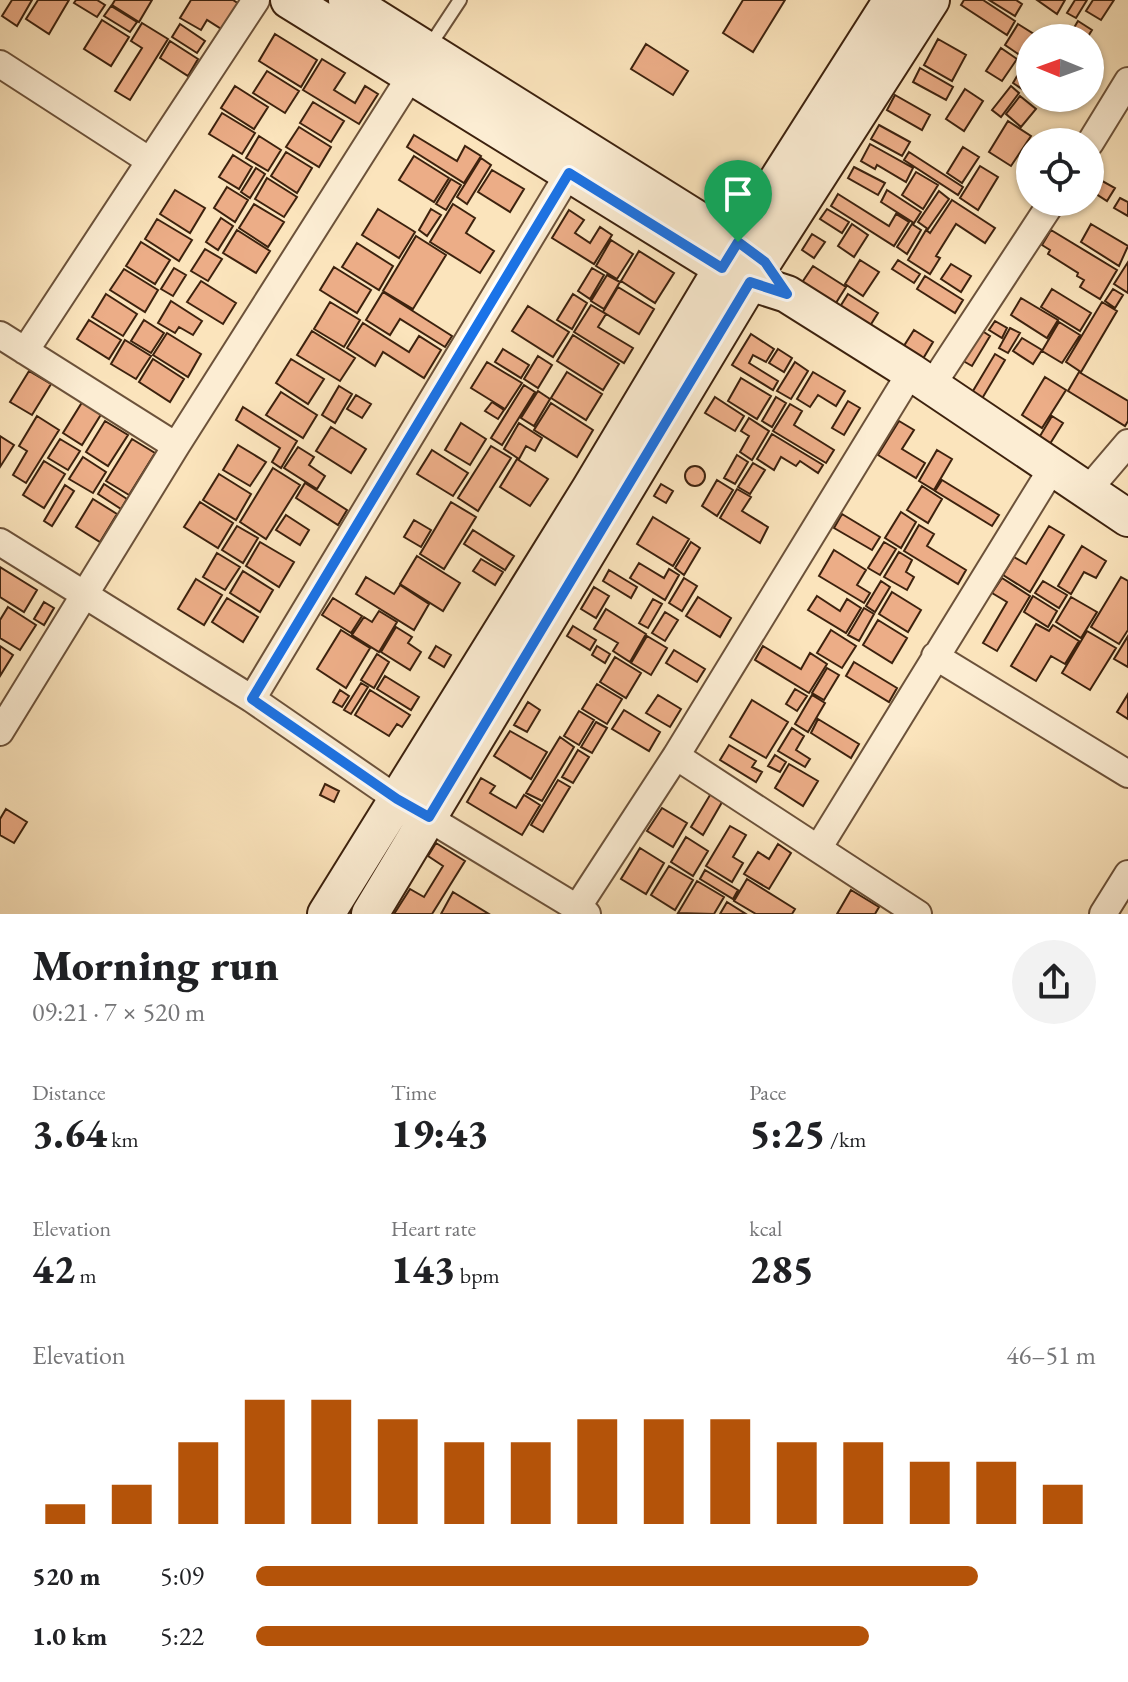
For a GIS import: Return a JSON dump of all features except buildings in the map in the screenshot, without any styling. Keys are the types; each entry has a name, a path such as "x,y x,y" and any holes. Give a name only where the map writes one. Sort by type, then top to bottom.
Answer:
{"main road":[{"path":"289,0 419,64 744,264 921,378 1128,518"},
{"path":"347,0 419,64 569,173 744,264"},
{"path":"326,914 397,799 518,635 744,264 892,0"},
{"path":"744,264 931,0"},
{"path":"370,914 429,817 518,635"}],"street":[{"path":"25,351 256,0"},
{"path":"0,732 176,446 419,64"},
{"path":"5,77 150,161"},
{"path":"1099,128 1128,81"},
{"path":"252,699 569,173"},
{"path":"0,542 252,699 397,799 582,911 676,756 921,378 1042,216"},
{"path":"0,335 176,446"},
{"path":"1087,491 1128,443"},
{"path":"819,847 1053,467"},
{"path":"935,656 1128,774"},
{"path":"676,756 918,914"},
{"path":"1103,914 1128,874"}],"lane":[{"path":"419,64 460,0"}],"route":[{"path":"569,173 722,268 738,242 765,262 787,294 750,282 429,817 397,799 252,699 569,173"}]}
